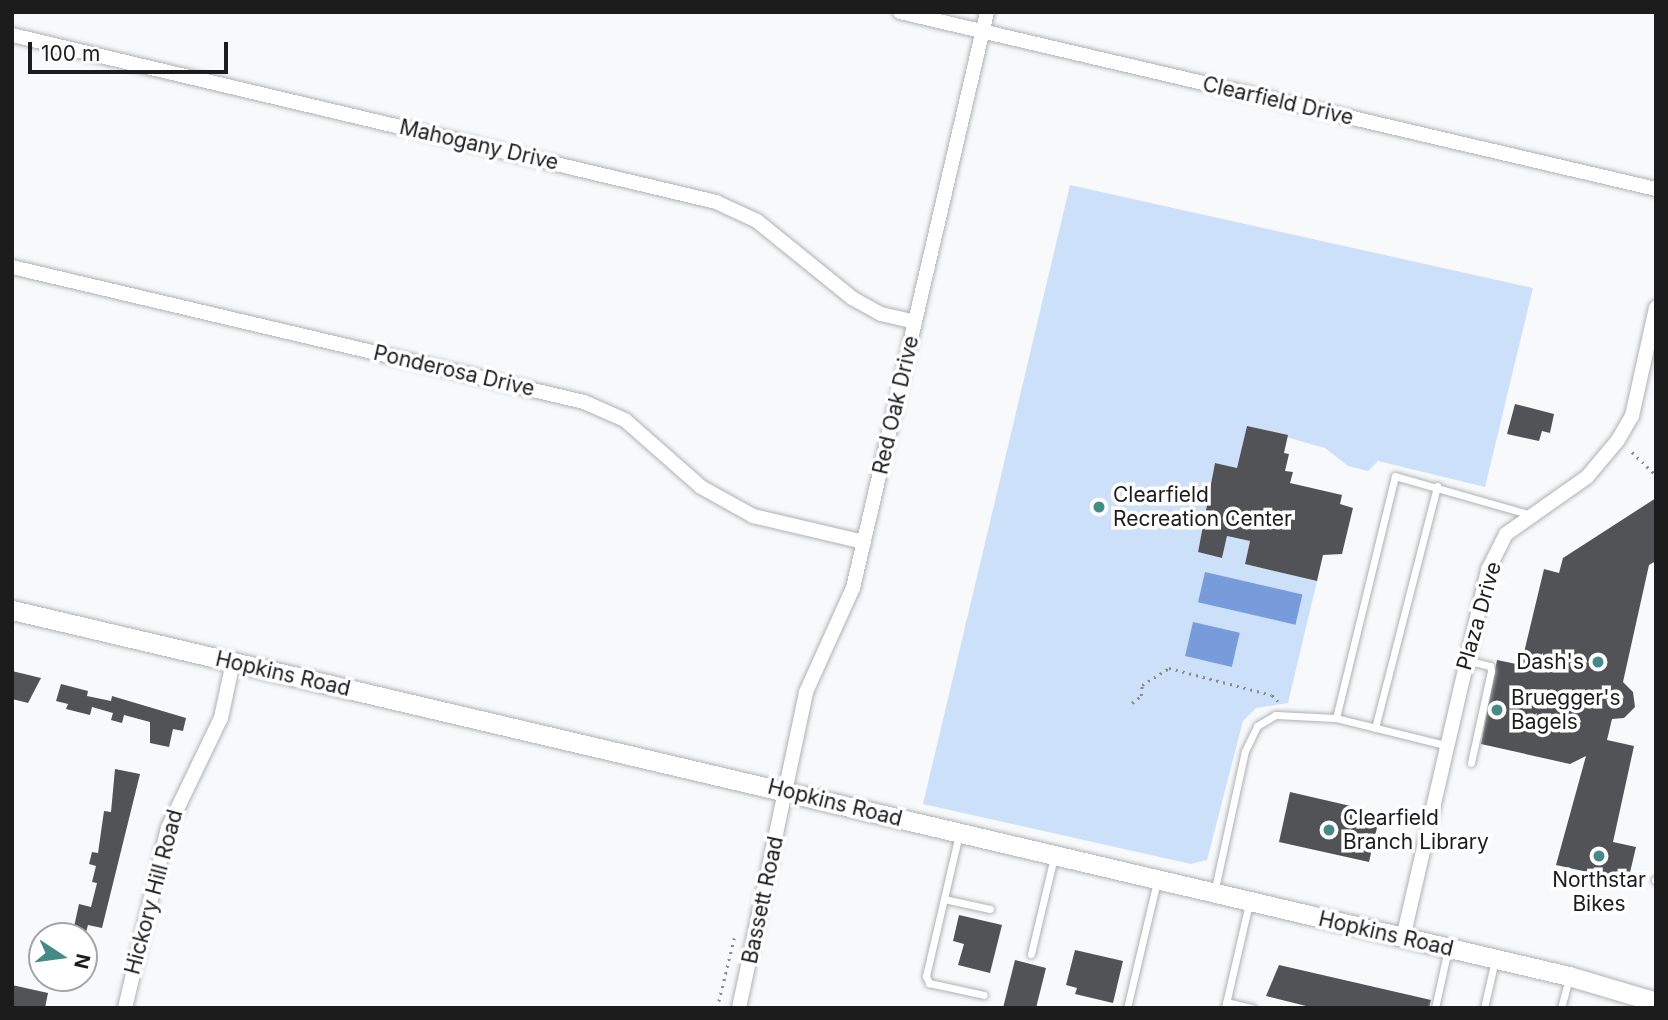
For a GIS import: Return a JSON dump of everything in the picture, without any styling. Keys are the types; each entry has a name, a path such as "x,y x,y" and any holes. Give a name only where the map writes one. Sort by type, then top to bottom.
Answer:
{"street":[{"name":"Clearfield Drive","path":"900,12 1656,189"},
{"name":"Red Oak Drive","path":"786,791 806,692 842,617 864,541 987,12"},
{"name":"Mahogany Drive","path":"12,35 716,202 757,221 852,298 881,314 915,322"},
{"name":"Ponderosa Drive","path":"12,267 584,402 625,420 701,487 753,516 864,541"},
{"name":"Plaza Drive","path":"1403,938 1445,745 1488,570 1506,534 1528,514 1587,477 1618,440 1632,415 1656,308"},
{"name":"Hopkins Road","path":"12,610 1569,976 1627,1001 1656,1002"},
{"name":"Hickory Hill Road","path":"125,1008 168,828 220,718 233,662"},
{"name":"Bassett Road","path":"739,1008 786,791"}],"lane":[{"path":"1336,718 1395,476 1528,514"},
{"path":"1375,728 1437,486"},
{"path":"1466,659 1490,666 1491,671 1471,763"},
{"path":"1214,894 1245,751 1257,726 1275,715 1336,718 1445,745"},
{"path":"959,833 926,976 929,983 984,995"},
{"path":"1031,954 1054,856"},
{"path":"1127,1008 1158,880"},
{"path":"944,899 990,909"},
{"path":"1250,902 1226,1005 1252,1008"},
{"path":"1435,1008 1448,948"},
{"path":"1484,1008 1496,959"},
{"path":"1560,1008 1569,976"}],"path":[{"path":"1632,452 1656,475"},
{"path":"1132,704 1141,696 1143,685 1169,668 1272,695 1280,703"},
{"path":"717,1008 734,938"}],"shaded area":[{"name":"Clearfield Recreation Center","path":"1070,185 1533,288 1485,487 1378,461 1368,471 1348,466 1325,448 1247,426 1237,468 1215,463 1198,552 1222,558 1227,536 1250,541 1245,564 1317,581 1288,703 1256,708 1243,721 1207,860 1191,864 923,804"}],"water":[{"path":"1205,572 1302,594 1295,625 1198,602"},
{"path":"1193,622 1240,633 1232,667 1185,656"}],"building":[{"path":"1515,404 1554,414 1550,433 1542,431 1539,441 1507,434"},
{"path":"1247,426 1288,435 1284,453 1289,454 1285,471 1293,472 1290,483 1342,495 1340,504 1353,508 1342,554 1323,555 1317,581 1245,564 1250,541 1227,536 1222,558 1198,552 1215,463 1237,468"},
{"path":"1656,498 1656,561 1649,565 1623,682 1633,692 1635,707 1624,718 1612,719 1607,740 1634,746 1613,842 1636,847 1628,881 1556,865 1586,756 1570,764 1481,744 1497,660 1521,665 1544,569 1559,573 1563,558"},
{"path":"12,671 41,678 28,703 12,699"},
{"path":"61,684 88,691 87,696 111,701 112,696 186,718 183,731 173,729 169,747 150,743 150,722 124,715 122,723 111,720 113,713 92,707 90,715 66,709 68,704 56,701"},
{"path":"115,769 140,774 102,928 98,927 98,922 75,922 79,904 91,907 97,883 92,882 96,866 89,864 92,852 98,853 104,811 111,812"},
{"name":"Clearfield Branch Library","path":"1290,792 1355,807 1354,814 1379,819 1369,862 1279,842"},
{"path":"959,915 1002,925 990,973 958,965 964,944 953,941"},
{"path":"1075,950 1123,961 1113,1003 1075,994 1077,988 1066,985"},
{"path":"1015,960 1046,968 1036,1008 1003,1008"},
{"path":"1279,965 1431,1000 1429,1008 1314,1008 1266,996"},
{"path":"12,985 28,989 28,992 48,993 45,1008 12,1008"}],"place":[{"name":"Clearfield Recreation Center","path":"1099,507"},
{"name":"Dash's","path":"1598,662"},
{"name":"Bruegger's Bagels","path":"1497,710"},
{"name":"Clearfield Branch Library","path":"1329,830"},
{"name":"Northstar Bikes","path":"1599,856"}]}
